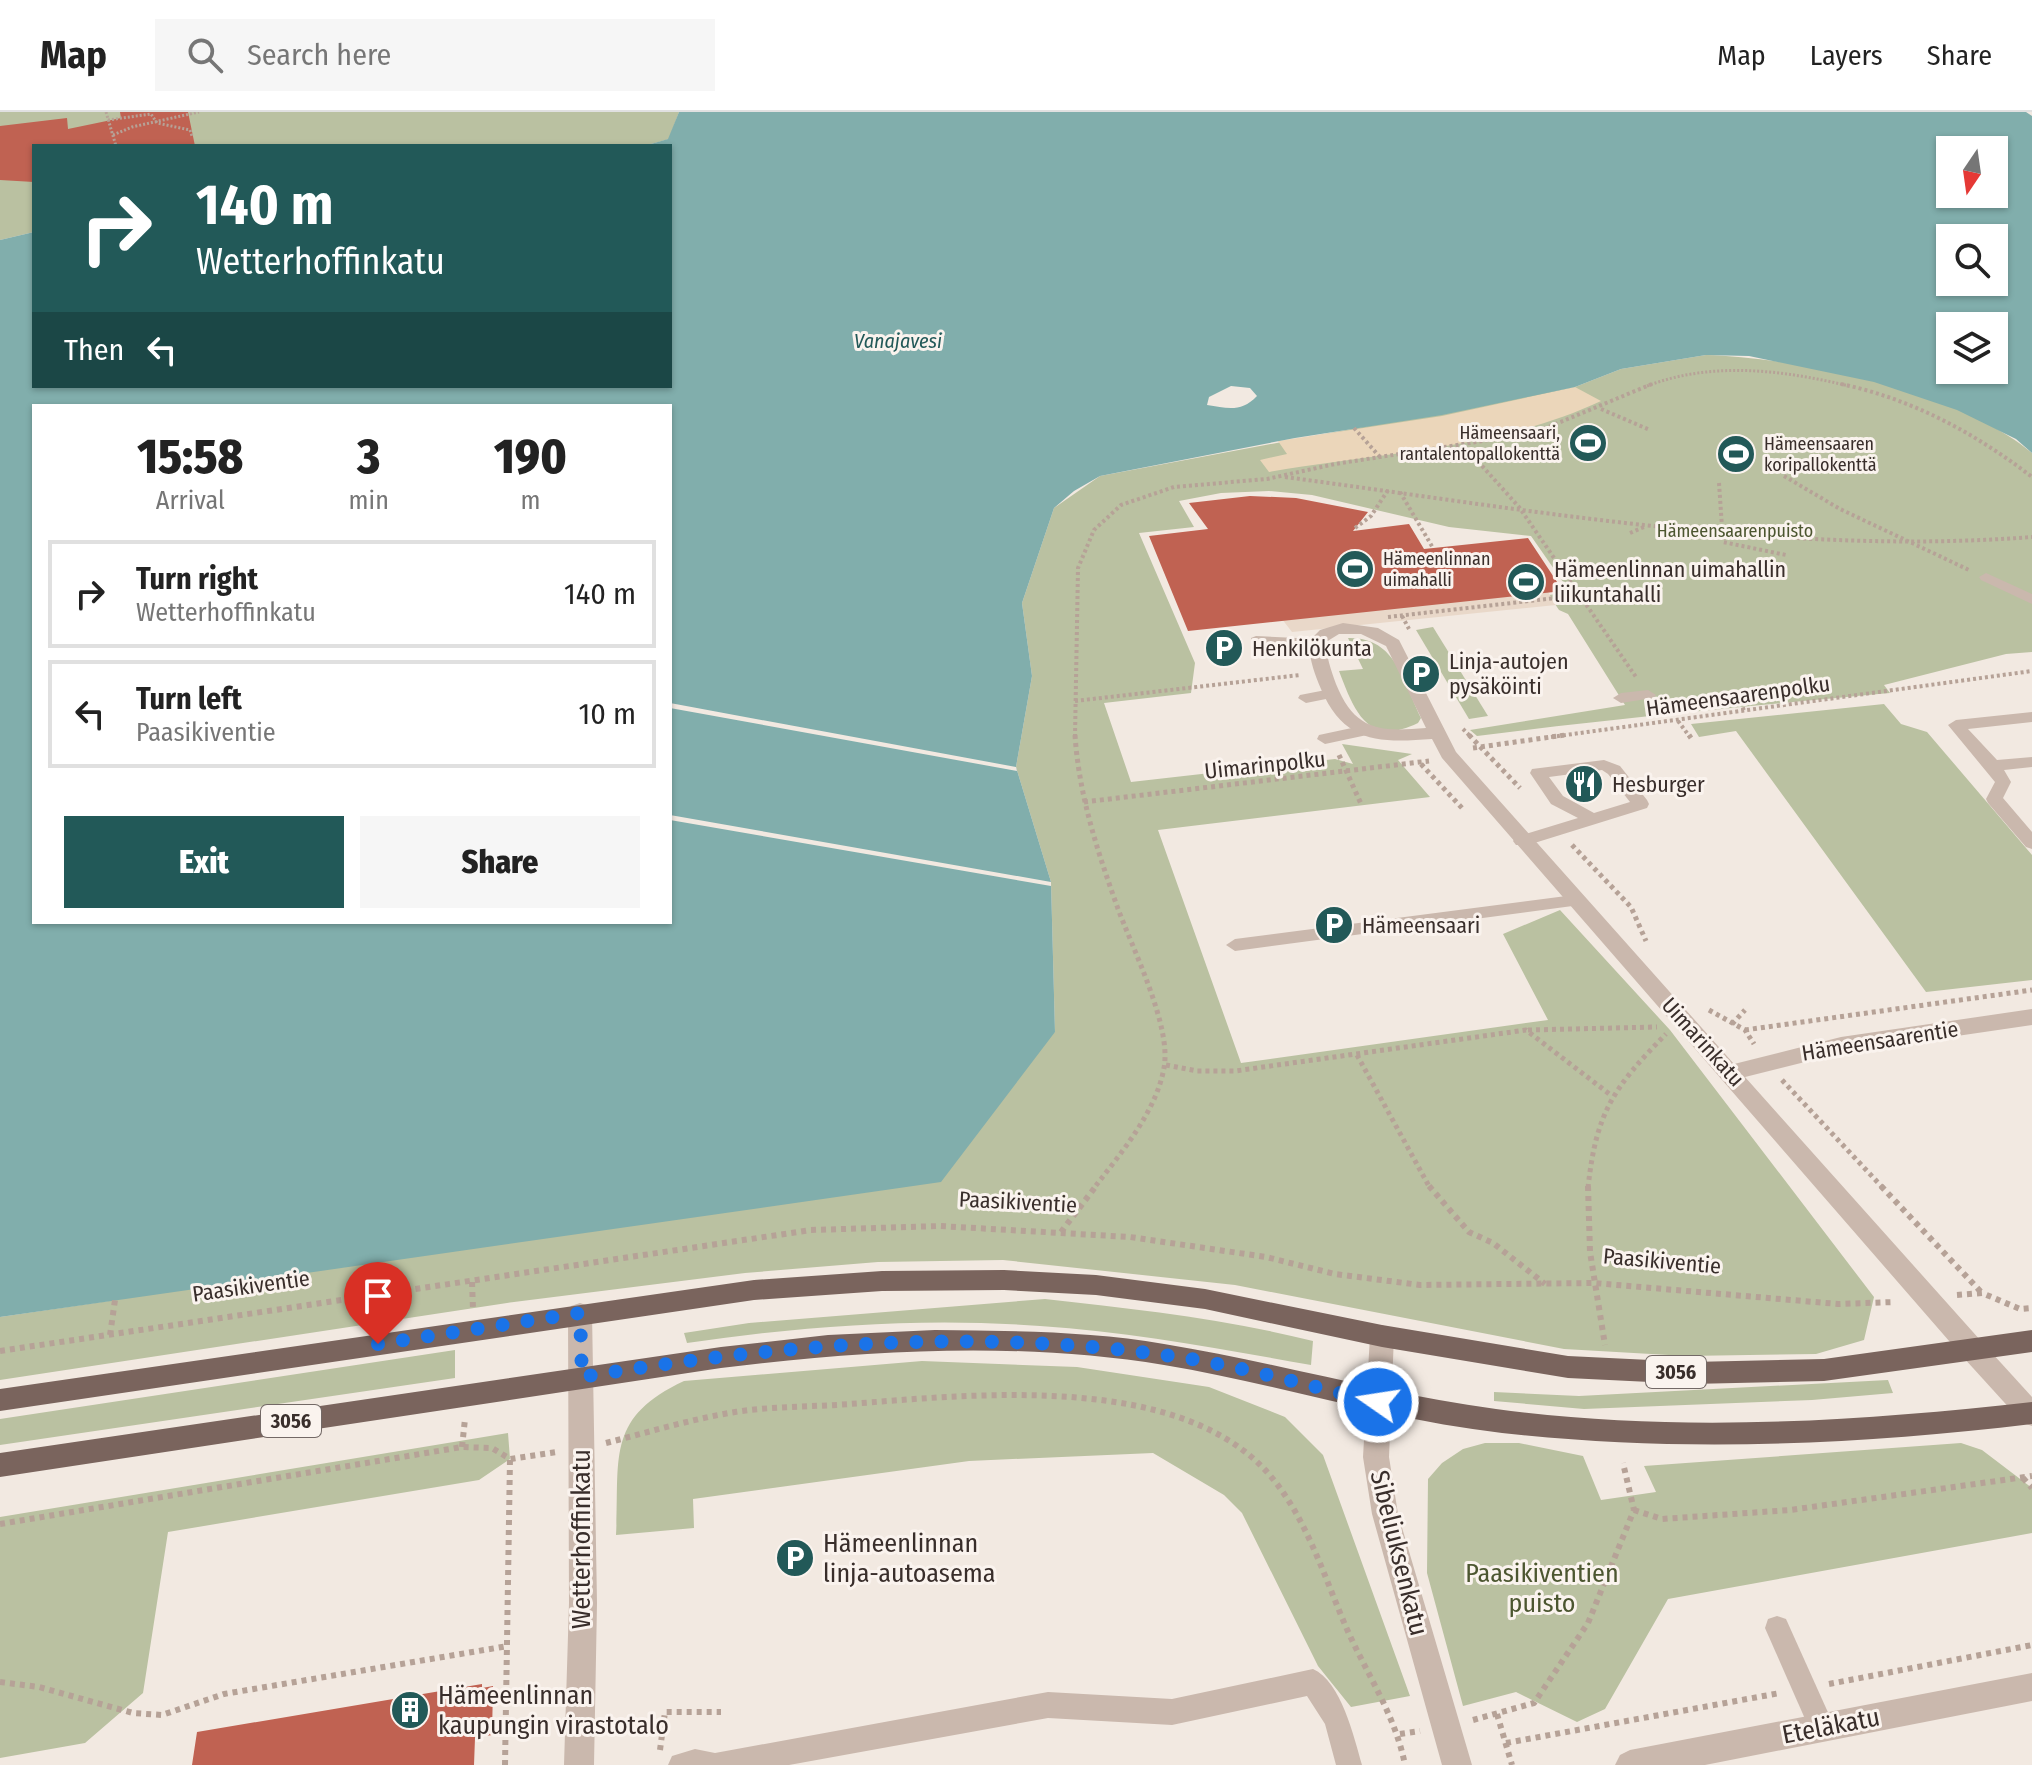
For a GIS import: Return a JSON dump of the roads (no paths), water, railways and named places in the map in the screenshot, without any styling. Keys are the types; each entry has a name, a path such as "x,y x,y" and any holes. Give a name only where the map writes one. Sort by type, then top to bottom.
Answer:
{"main road":[{"name":"3056","path":"0,1400 580,1313 754,1290 882,1281 1004,1280 1096,1285 1205,1299 1382,1336 1568,1367 1691,1373 1824,1370 2032,1341"},
{"name":"3056","path":"0,1465 708,1356 797,1346 985,1340 1079,1345 1181,1357 1378,1402 1498,1421 1639,1436 1748,1436 2031,1414"}],"street":[{"name":"Uimarinkatu","path":"1317,644 1329,631 1354,627 1389,640 1448,754 1679,1028 1730,1073 2031,1414"},
{"path":"1317,644 1331,694 1344,717 1361,731 1386,737 1438,733"},
{"name":"Hämeensaarentie","path":"1730,1073 1764,1061 1871,1041 2032,1017"},
{"name":"Wetterhoffinkatu","path":"579,1765 583,1603 580,1313"},
{"name":"Sibeliuksenkatu","path":"1382,1336 1376,1457 1385,1514 1457,1765"},
{"name":"Eteläkatu","path":"1630,1765 2032,1687"}],"lane":[{"path":"1986,577 2032,600"},
{"path":"1256,641 1283,639 1317,644"},
{"path":"1306,698 1331,694"},
{"path":"1621,698 1648,695"},
{"path":"2032,717 1956,725 1993,766 2003,782 1994,799 2032,843"},
{"path":"1325,739 1361,731"},
{"path":"1993,766 2032,762"},
{"path":"1522,841 1641,804 1614,770 1604,765 1538,773 1557,800 1591,818"},
{"path":"1235,945 1574,901"},
{"path":"1777,1628 1822,1728"},
{"path":"681,1765 695,1762 715,1765 1048,1705 1172,1712 1313,1682 1336,1719 1349,1765"}],"water":[{"name":"Vanajavesi","path":"679,112 2026,112 2032,116 2032,453 2016,439 1957,410 1874,382 1749,356 1706,355 1621,369 1575,387 1442,415 1295,438 1100,476 1074,491 1054,508 1022,603 1032,676 1016,767 1051,882 1055,1032 941,1182 0,1317 0,240 32,232 32,388 672,388 672,144 651,144 668,139","holes":["1231,386 1250,388 1257,396 1239,407 1207,405 1209,397"]}],"place":[{"name":"Hämeensaari, rantalentopallokenttä","path":"1588,443"},
{"name":"Hämeensaaren koripallokenttä","path":"1736,454"},
{"name":"Hämeenlinnan uimahalli","path":"1355,569"},
{"name":"Hämeenlinnan uimahallin liikuntahalli","path":"1526,582"},
{"name":"Henkilökunta","path":"1224,648"},
{"name":"Linja-autojen pysäköinti","path":"1421,674"},
{"name":"Hesburger","path":"1584,784"},
{"name":"Hämeensaari","path":"1334,925"},
{"name":"Hämeenlinnan linja-autoasema","path":"795,1558"},
{"name":"Hämeenlinnan kaupungin virastotalo","path":"410,1710"}],"park label":[{"name":"Hämeensaarenpuisto","path":"1735,531"},
{"name":"Paasikiventien puisto","path":"1542,1588"}]}
